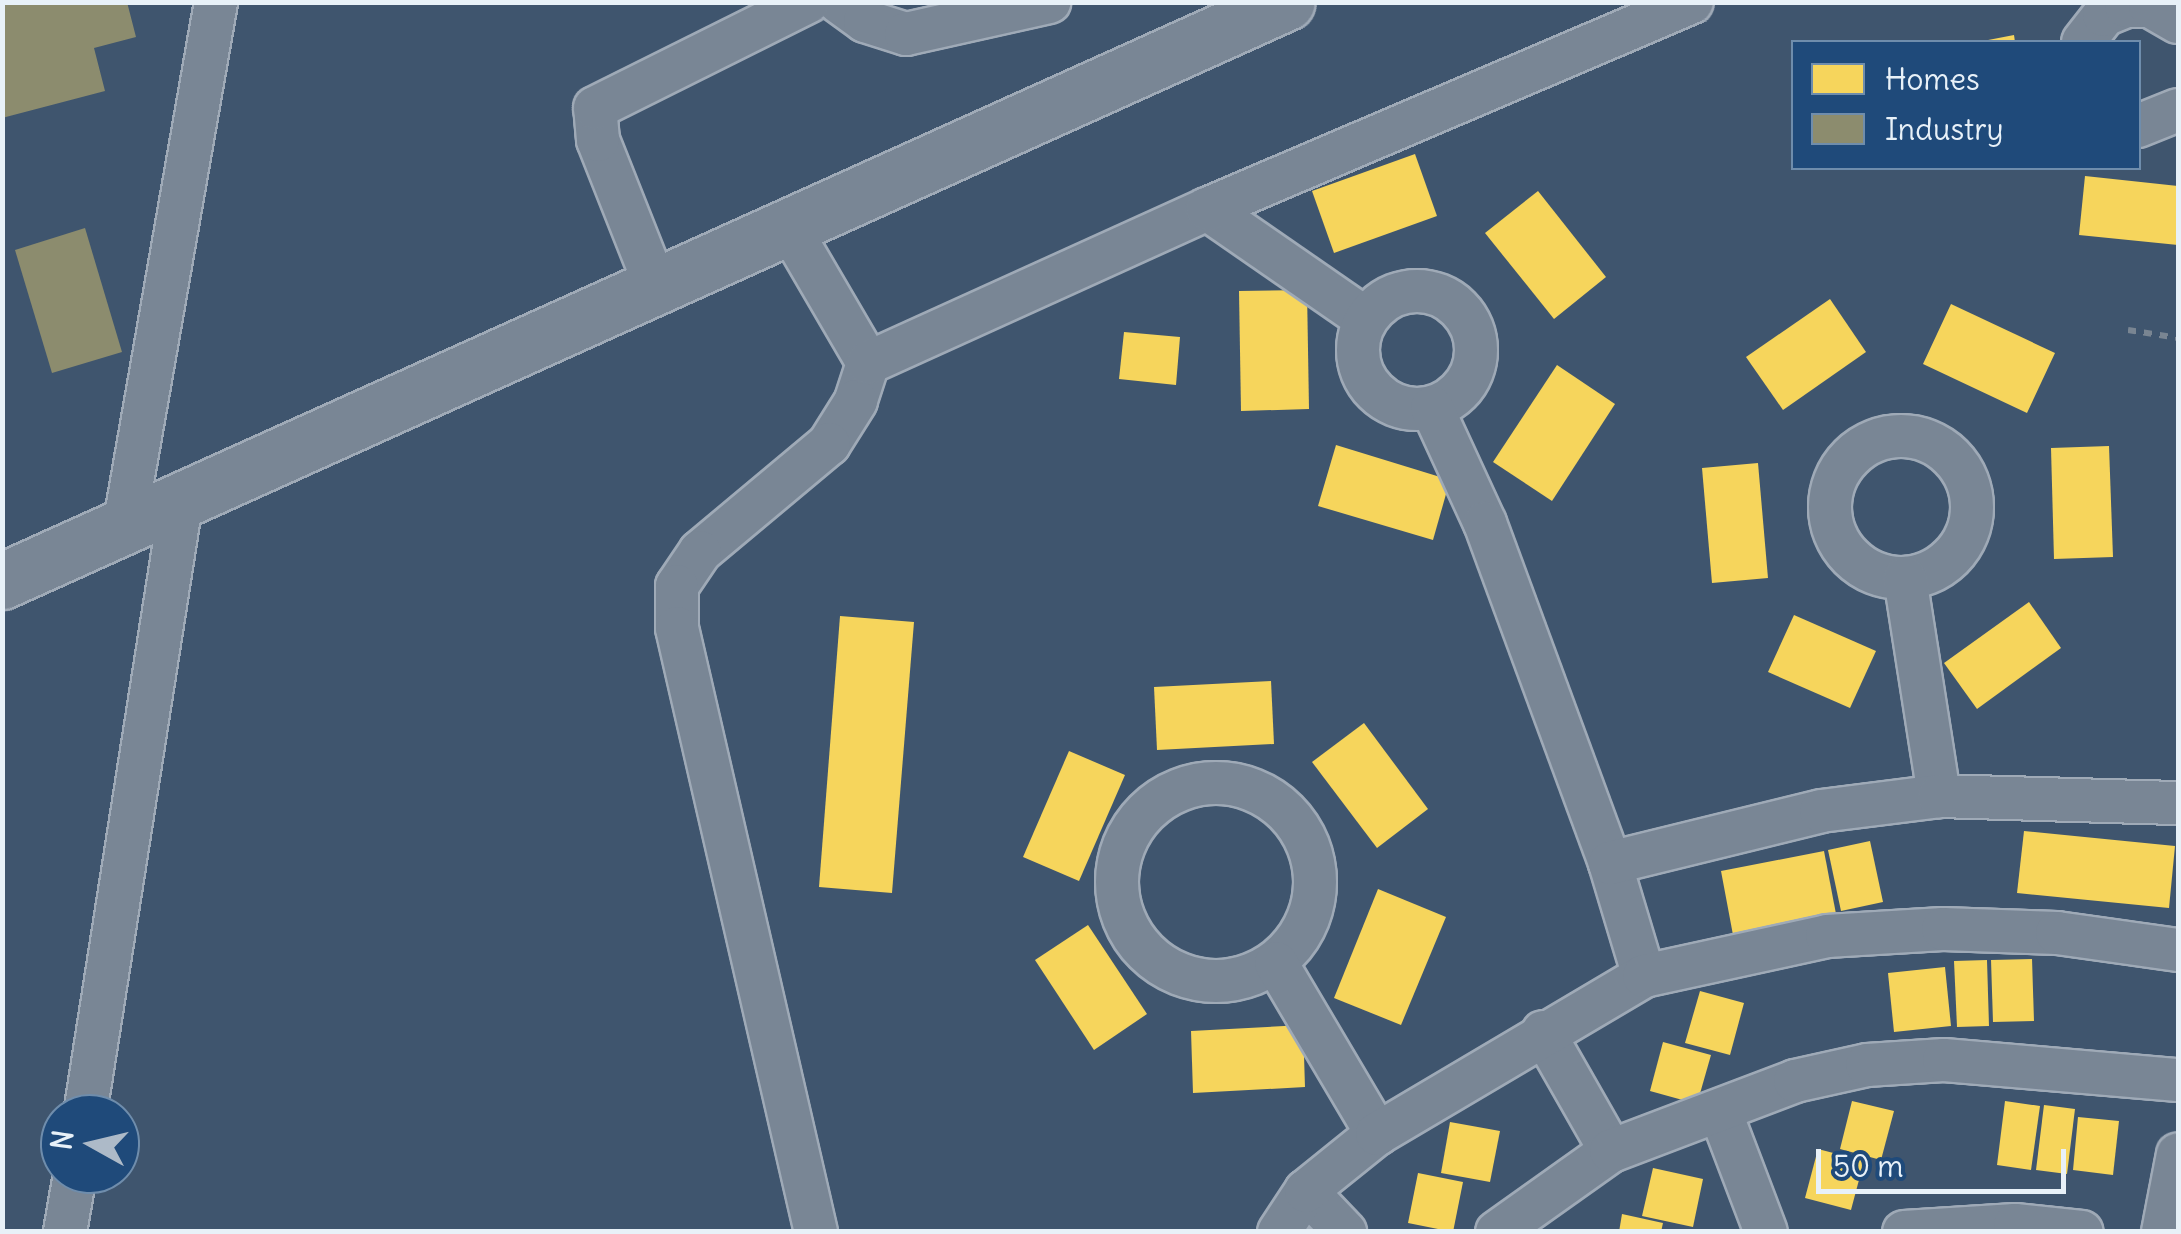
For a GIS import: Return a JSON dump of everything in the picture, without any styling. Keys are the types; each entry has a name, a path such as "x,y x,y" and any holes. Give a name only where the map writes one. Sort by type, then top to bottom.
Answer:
{"main road":[{"path":"2,581 656,284 791,231 1286,2"}],"street":[{"path":"125,522 216,2"},
{"path":"656,284 598,140 596,108 808,2"},
{"path":"839,2 865,21 906,34 1049,2"},
{"path":"868,362 1207,209 1692,2"},
{"path":"2085,40 2104,15 2126,6 2150,6 2178,22"},
{"path":"1207,209 1366,319"},
{"path":"791,231 868,362 856,401 829,444 700,552 677,586 678,628 816,1232"},
{"path":"1414,291 1447,298 1464,314 1476,358 1468,380 1432,408 1387,401 1370,386 1360,365 1366,319 1381,302 1414,291"},
{"path":"1432,408 1485,523 1610,864 1644,976"},
{"path":"88,1094 182,497"},
{"path":"1906,578 1939,796"},
{"path":"1230,782 1267,796 1296,822 1313,857 1315,896 1302,934 1276,963 1241,980 1202,982 1165,969 1136,943 1119,908 1117,868 1130,831 1156,802 1191,785 1230,782"},
{"path":"1610,864 1821,811 1939,796 2178,803"},
{"path":"1279,1232 1306,1191 1377,1134 1543,1032 1644,976 1827,936 1942,929 2057,933 2178,950"},
{"path":"1276,963 1377,1134"},
{"path":"1543,1032 1610,1152"},
{"path":"1497,1232 1610,1152 1794,1081 1867,1065 1944,1060 2178,1080"},
{"path":"1720,1111 1766,1232"},
{"path":"2163,1232 2178,1154"},
{"path":"1306,1191 1344,1232"},
{"path":"65,1232 71,1194"},
{"path":"1904,1232 2015,1225 2082,1232"}],"path":[{"path":"2128,330 2178,338"}],"building: Homes":[{"path":"2014,35 2015,40 1988,40"},
{"path":"1415,154 1437,216 1334,253 1312,191"},
{"path":"2085,176 2178,186 2178,245 2079,235"},
{"path":"1538,191 1606,277 1554,319 1485,233"},
{"path":"1307,290 1309,409 1241,411 1239,291"},
{"path":"1830,299 1866,352 1783,410 1746,357"},
{"path":"1951,304 2055,353 2027,413 1923,364"},
{"path":"1124,332 1180,337 1176,385 1119,379"},
{"path":"1557,365 1615,404 1552,501 1493,462"},
{"path":"1336,445 1450,480 1433,540 1318,506"},
{"path":"2109,446 2113,557 2054,559 2051,448"},
{"path":"1758,463 1768,578 1712,583 1702,468"},
{"path":"2029,602 2061,648 1977,709 1944,663"},
{"path":"1794,615 1876,651 1850,708 1768,672"},
{"path":"840,616 914,622 892,893 819,887"},
{"path":"1271,681 1274,744 1157,750 1154,687"},
{"path":"1364,723 1428,809 1377,848 1312,762"},
{"path":"1069,751 1125,775 1079,881 1023,857"},
{"path":"2024,831 2175,846 2169,908 2017,893"},
{"path":"1870,841 1883,902 1841,911 1828,850"},
{"path":"1824,851 1836,914 1733,935 1721,871"},
{"path":"1378,889 1446,917 1401,1025 1334,998"},
{"path":"1088,925 1147,1014 1094,1050 1035,960"},
{"path":"2032,959 2034,1021 1993,1022 1991,960"},
{"path":"1987,960 1989,1026 1957,1027 1954,961"},
{"path":"1945,967 1951,1026 1894,1032 1888,973"},
{"path":"1700,991 1744,1003 1730,1055 1685,1043"},
{"path":"1303,1025 1305,1087 1193,1093 1191,1031"},
{"path":"1663,1042 1711,1055 1697,1104 1650,1091"},
{"path":"1852,1101 1894,1111 1881,1160 1840,1149"},
{"path":"2005,1101 2040,1106 2031,1170 1997,1165"},
{"path":"2044,1105 2075,1109 2067,1174 2036,1170"},
{"path":"2078,1117 2119,1121 2113,1175 2073,1170"},
{"path":"1450,1122 1500,1131 1490,1182 1441,1173"},
{"path":"1818,1149 1864,1161 1851,1210 1805,1198"},
{"path":"1653,1168 1703,1179 1693,1227 1642,1216"},
{"path":"1418,1173 1463,1182 1453,1232 1408,1223"},
{"path":"1622,1214 1663,1223 1661,1232 1619,1232"}],"building: Industry":[{"path":"2,2 127,2 136,37 94,48 105,91 2,118"},
{"path":"85,228 122,352 52,373 15,250"}]}
